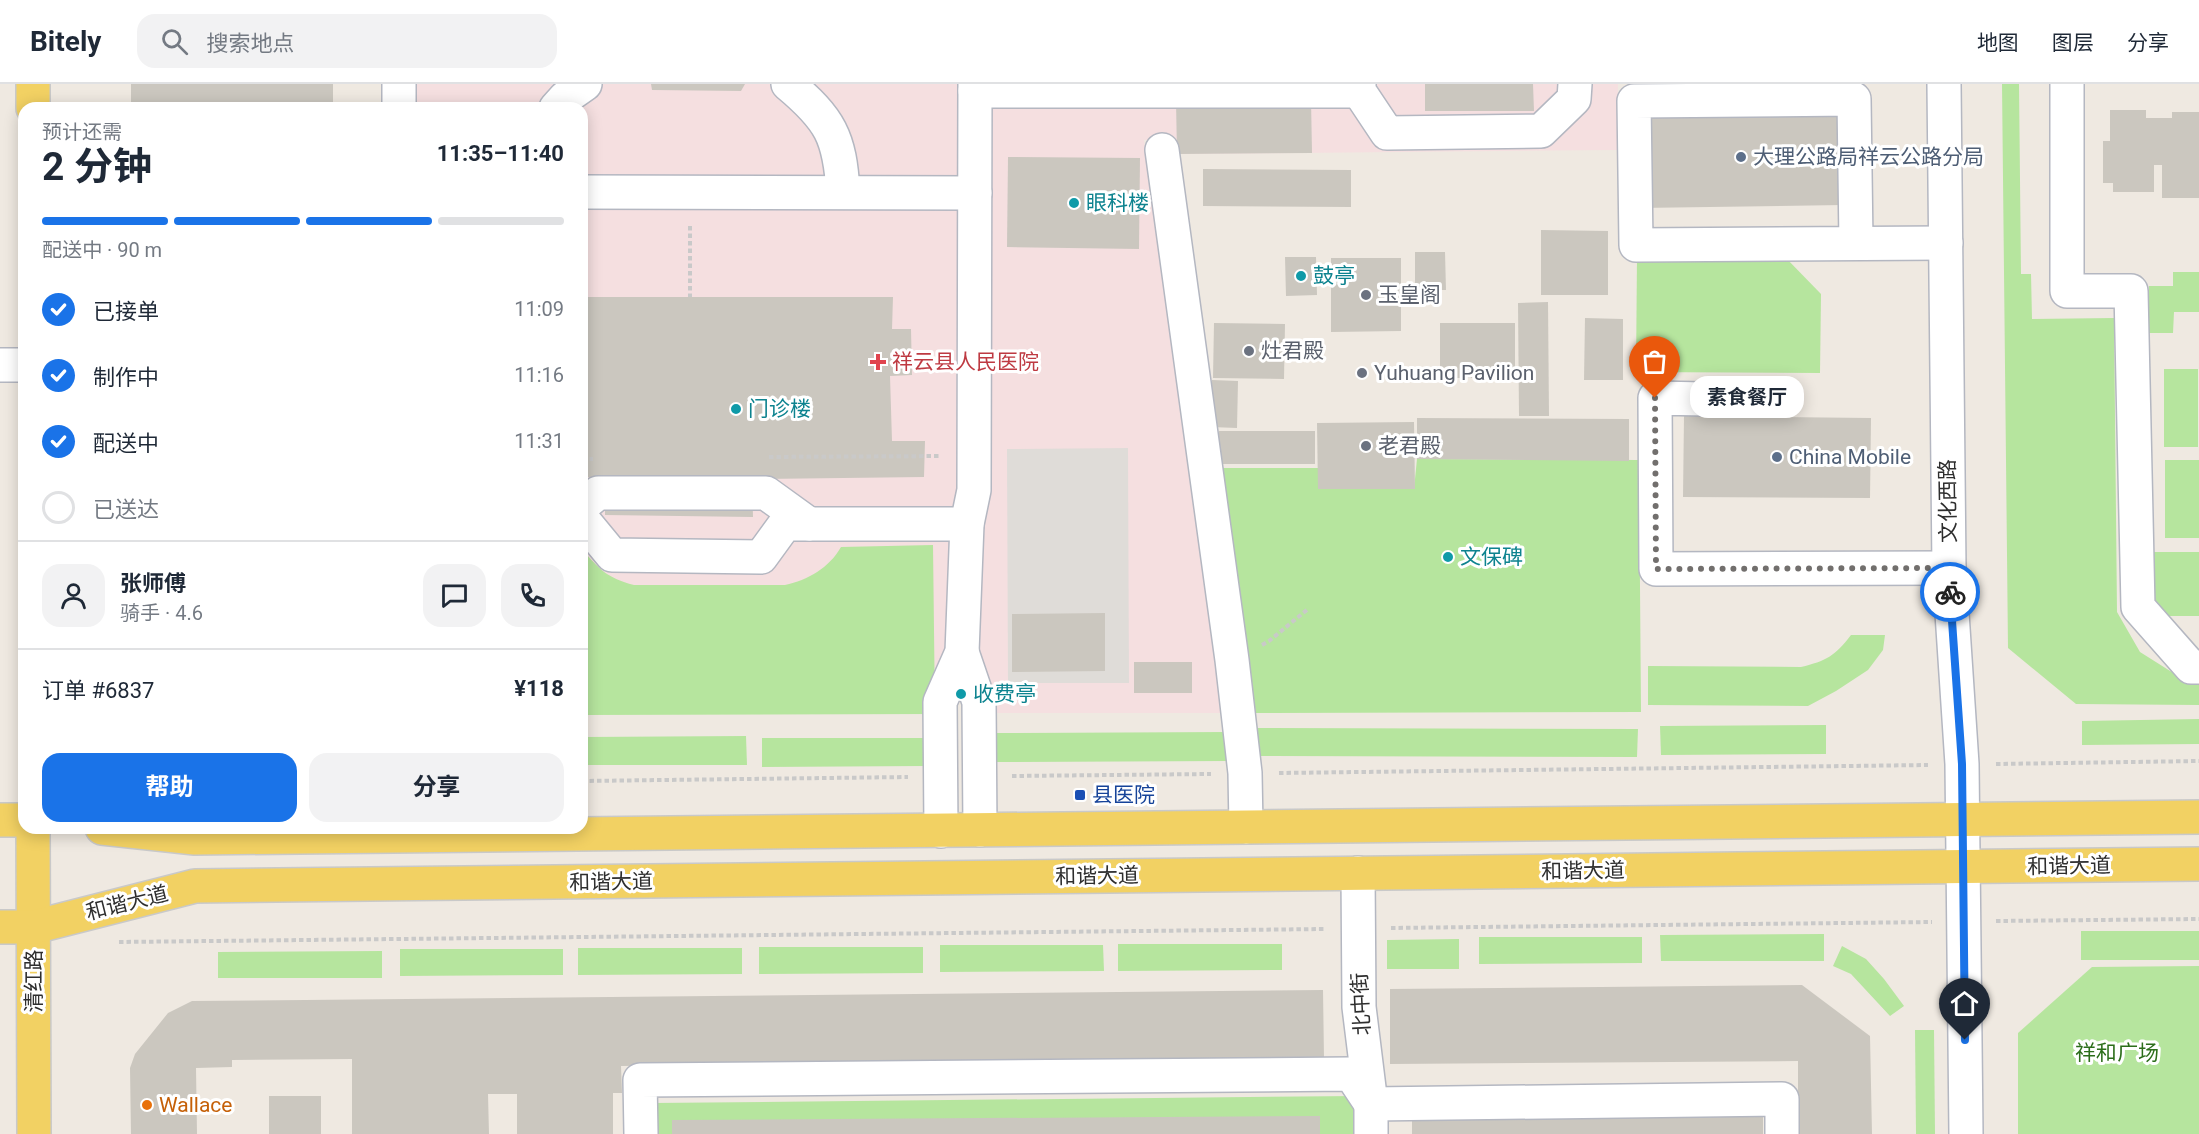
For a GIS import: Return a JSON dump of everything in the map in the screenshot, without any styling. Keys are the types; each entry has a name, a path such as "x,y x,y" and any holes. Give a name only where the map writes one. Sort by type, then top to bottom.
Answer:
{"main road":[{"path":"33,84 33,102"},
{"path":"588,832 941,831 2199,817"},
{"path":"0,820 18,820"},
{"name":"清红路","path":"33,834 34,1134"},
{"path":"158,834 195,838 291,834"},
{"name":"和谐大道","path":"0,927 34,927 195,886 2199,864"}],"street":[{"path":"399,84 399,102"},
{"path":"561,102 585,84"},
{"path":"788,84 825,120 838,146 842,163 843,192"},
{"path":"980,830 979,702 962,652 967,524 974,490 975,455 975,88 1359,87 1387,133 1541,131 1574,99 1575,84"},
{"name":"文化西路","path":"1944,84 1948,568 1962,764 1966,1134"},
{"path":"2067,84 2067,291 2131,291 2138,608 2191,667 2199,667"},
{"path":"1856,243 1854,99 1634,101 1636,245 1946,243"},
{"path":"1162,150 1232,660 1245,773 1246,827"},
{"path":"588,192 975,193"},
{"path":"0,365 18,365"},
{"path":"1755,400 1655,398 1656,569 1948,568"},
{"path":"588,501 598,493 766,493 809,524"},
{"path":"588,526 612,555 761,557 785,524 967,524"},
{"path":"941,831 940,702 962,652"},
{"name":"北中街","path":"1358,873 1359,1007 1371,1119"},
{"path":"641,1134 640,1080 1351,1074 1371,1119 1782,1099 1782,1134"}],"path":[{"path":"690,192 690,297"},
{"path":"759,458 975,455"},
{"path":"588,459 594,459"},
{"path":"1232,660 1269,641 1308,609"},
{"path":"979,776 2199,761"},
{"path":"588,781 941,777"},
{"path":"112,942 2199,919"}],"shaded area":[{"name":"祥云县人民医院","path":"392,84 1618,84 1617,150 1177,154 1169,139 1144,140 1224,713 996,713 979,702 940,702 588,715 588,102 392,102"},
{"path":"1128,448 1129,683 1008,683 1007,449"}],"green space":[{"path":"2002,84 2019,84 2021,274 2031,274 2032,319 2114,318 2117,612 2140,652 2186,681 2199,681 2199,705 2076,704 2008,648"},
{"path":"1637,256 1784,256 1821,294 1820,373 1636,372"},
{"path":"2173,272 2199,272 2199,312 2174,312 2173,333 2149,333 2149,286 2173,286"},
{"path":"2164,369 2198,369 2198,447 2164,447"},
{"path":"1417,459 1639,460 1641,712 1256,713 1216,468 1318,468 1318,489 1414,489"},
{"path":"2165,460 2199,460 2199,538 2165,538"},
{"path":"933,545 935,714 588,715 588,556 604,572 634,585 785,585 817,572 841,547"},
{"path":"2152,552 2199,552 2199,616 2153,616"},
{"path":"1851,635 1885,635 1883,650 1868,670 1808,706 1648,705 1648,666 1801,667 1829,657"},
{"path":"2199,719 2199,744 2082,745 2082,721"},
{"path":"1826,725 1826,754 1661,755 1660,726"},
{"path":"1257,728 1638,729 1637,757 1257,756"},
{"path":"1228,732 1228,761 996,762 996,733"},
{"path":"746,736 747,765 588,765 588,737"},
{"path":"762,738 925,738 925,766 762,767"},
{"path":"2081,931 2199,931 2199,960 2081,960"},
{"path":"1824,934 1824,961 1661,961 1660,935"},
{"path":"1479,937 1642,937 1642,963 1479,964"},
{"path":"1459,939 1459,969 1387,969 1387,940"},
{"path":"1118,944 1282,944 1282,970 1118,971"},
{"path":"940,945 1103,945 1104,971 940,972"},
{"path":"1842,946 1866,959 1904,1006 1890,1016 1851,974 1833,966"},
{"path":"759,947 923,947 923,973 759,974"},
{"path":"578,948 742,948 742,974 578,975"},
{"path":"400,949 563,949 563,975 400,976"},
{"path":"382,951 382,978 218,978 218,952"},
{"name":"祥和广场","path":"2199,966 2199,1134 2018,1134 2018,1033 2092,967"},
{"path":"1915,1030 1934,1030 1935,1134 1916,1134"},
{"path":"1358,1096 1358,1134 652,1134 652,1103"}],"building":[{"path":"131,84 333,84 333,102 131,102"},
{"path":"651,84 745,84 741,91 652,90"},
{"path":"1425,84 1533,84 1534,111 1425,111"},
{"path":"1311,99 1312,153 1177,154 1176,101"},
{"name":"大理公路局祥云公路分局","path":"1842,107 1843,205 1639,208 1638,109"},
{"path":"2110,110 2146,110 2146,118 2172,118 2172,112 2199,112 2199,198 2162,198 2162,165 2154,165 2154,192 2113,192 2113,183 2103,183 2103,141 2110,141"},
{"name":"眼科楼","path":"1008,157 1140,158 1139,249 1007,247"},
{"path":"1203,169 1351,170 1351,207 1203,206"},
{"path":"1541,230 1608,231 1608,295 1541,295"},
{"path":"1415,252 1445,252 1446,290 1415,290"},
{"name":"鼓亭","path":"1285,257 1316,257 1317,295 1286,296"},
{"name":"玉皇阁","path":"1331,258 1401,258 1401,331 1331,332"},
{"name":"门诊楼","path":"588,297 893,297 892,329 911,329 912,375 890,376 892,441 925,441 924,477 752,479 753,517 605,515 605,477 588,477"},
{"path":"1548,302 1549,416 1519,416 1518,303"},
{"path":"1585,318 1623,319 1623,380 1584,380"},
{"name":"灶君殿","path":"1214,323 1285,324 1284,379 1213,378"},
{"path":"1440,323 1515,323 1515,378 1440,378"},
{"path":"1212,380 1238,381 1237,428 1211,427"},
{"name":"China Mobile","path":"1684,416 1871,418 1870,498 1683,497"},
{"path":"1417,418 1629,419 1629,461 1417,459"},
{"name":"老君殿","path":"1414,422 1415,489 1318,489 1317,423"},
{"path":"1219,431 1315,431 1315,464 1219,464"},
{"path":"1105,613 1105,671 1012,672 1012,614"},
{"path":"1134,662 1192,662 1192,693 1134,693"},
{"path":"1802,985 1870,1036 1872,1134 1798,1134 1798,1061 1390,1064 1390,989"},
{"path":"1323,990 1324,1058 621,1066 622,1093 613,1093 613,1134 517,1134 517,1094 488,1094 489,1134 352,1134 352,1059 232,1060 232,1067 196,1068 197,1134 131,1134 130,1068 135,1054 168,1013 192,1001"},
{"path":"269,1096 321,1096 321,1134 269,1134"},
{"path":"1763,1109 1763,1134 1412,1134 1412,1112"},
{"path":"1320,1116 1320,1134 672,1134 672,1120"}],"way so far":[{"path":"1655,398 1656,569 1948,568 1950,592"}],"place":[{"name":"大理公路局祥云公路分局","path":"1741,157"},
{"name":"眼科楼","path":"1074,203"},
{"name":"鼓亭","path":"1301,276"},
{"name":"玉皇阁","path":"1366,295"},
{"name":"灶君殿","path":"1249,351"},
{"name":"祥云县人民医院","path":"878,362"},
{"name":"Yuhuang Pavilion","path":"1362,373"},
{"name":"素食餐厅","path":"1655,398"},
{"name":"门诊楼","path":"736,409"},
{"name":"老君殿","path":"1366,446"},
{"name":"China Mobile","path":"1777,457"},
{"name":"文保碑","path":"1448,557"},
{"name":"收费亭","path":"961,694"},
{"name":"县医院","path":"1080,795"},
{"name":"Wallace","path":"147,1105"}],"route":[{"path":"1950,592 1962,764 1965,1040"}]}
